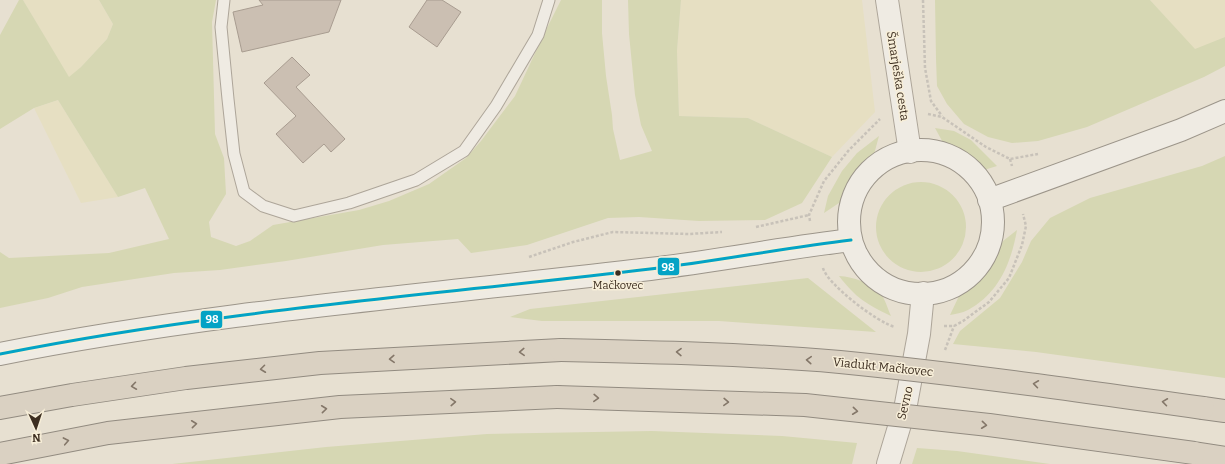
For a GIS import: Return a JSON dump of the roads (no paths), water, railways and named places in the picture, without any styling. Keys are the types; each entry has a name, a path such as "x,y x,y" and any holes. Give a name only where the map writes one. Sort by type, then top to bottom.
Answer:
{"highway":[{"name":"Viadukt Mačkovec","path":"0,408 72,395 186,378 320,362 561,350 688,352 838,362 1021,382 1225,411"},
{"path":"0,454 108,433 340,407 557,397 805,406 989,425 1225,458"}],"main road":[{"name":"Šmarješka cesta","path":"887,0 910,152"},
{"path":"989,200 1181,130 1225,111"},
{"path":"931,150 950,156 968,167 981,182 989,200 993,223 989,246 978,266 962,282 941,292 900,292 884,285 870,274 859,260 851,240 848,223 851,203 860,184 873,168 890,157 910,152 931,150"},
{"path":"0,354 62,341 204,320 412,295 652,269 851,240"},
{"name":"Sevno","path":"888,464 906,404 919,334 923,293"}],"lane":[{"path":"224,0 221,26 228,98 234,154 244,192 263,206 294,216 349,203 416,180 464,152 496,106 538,35 549,0"}],"place":[{"name":"Mačkovec","path":"618,273"}]}
